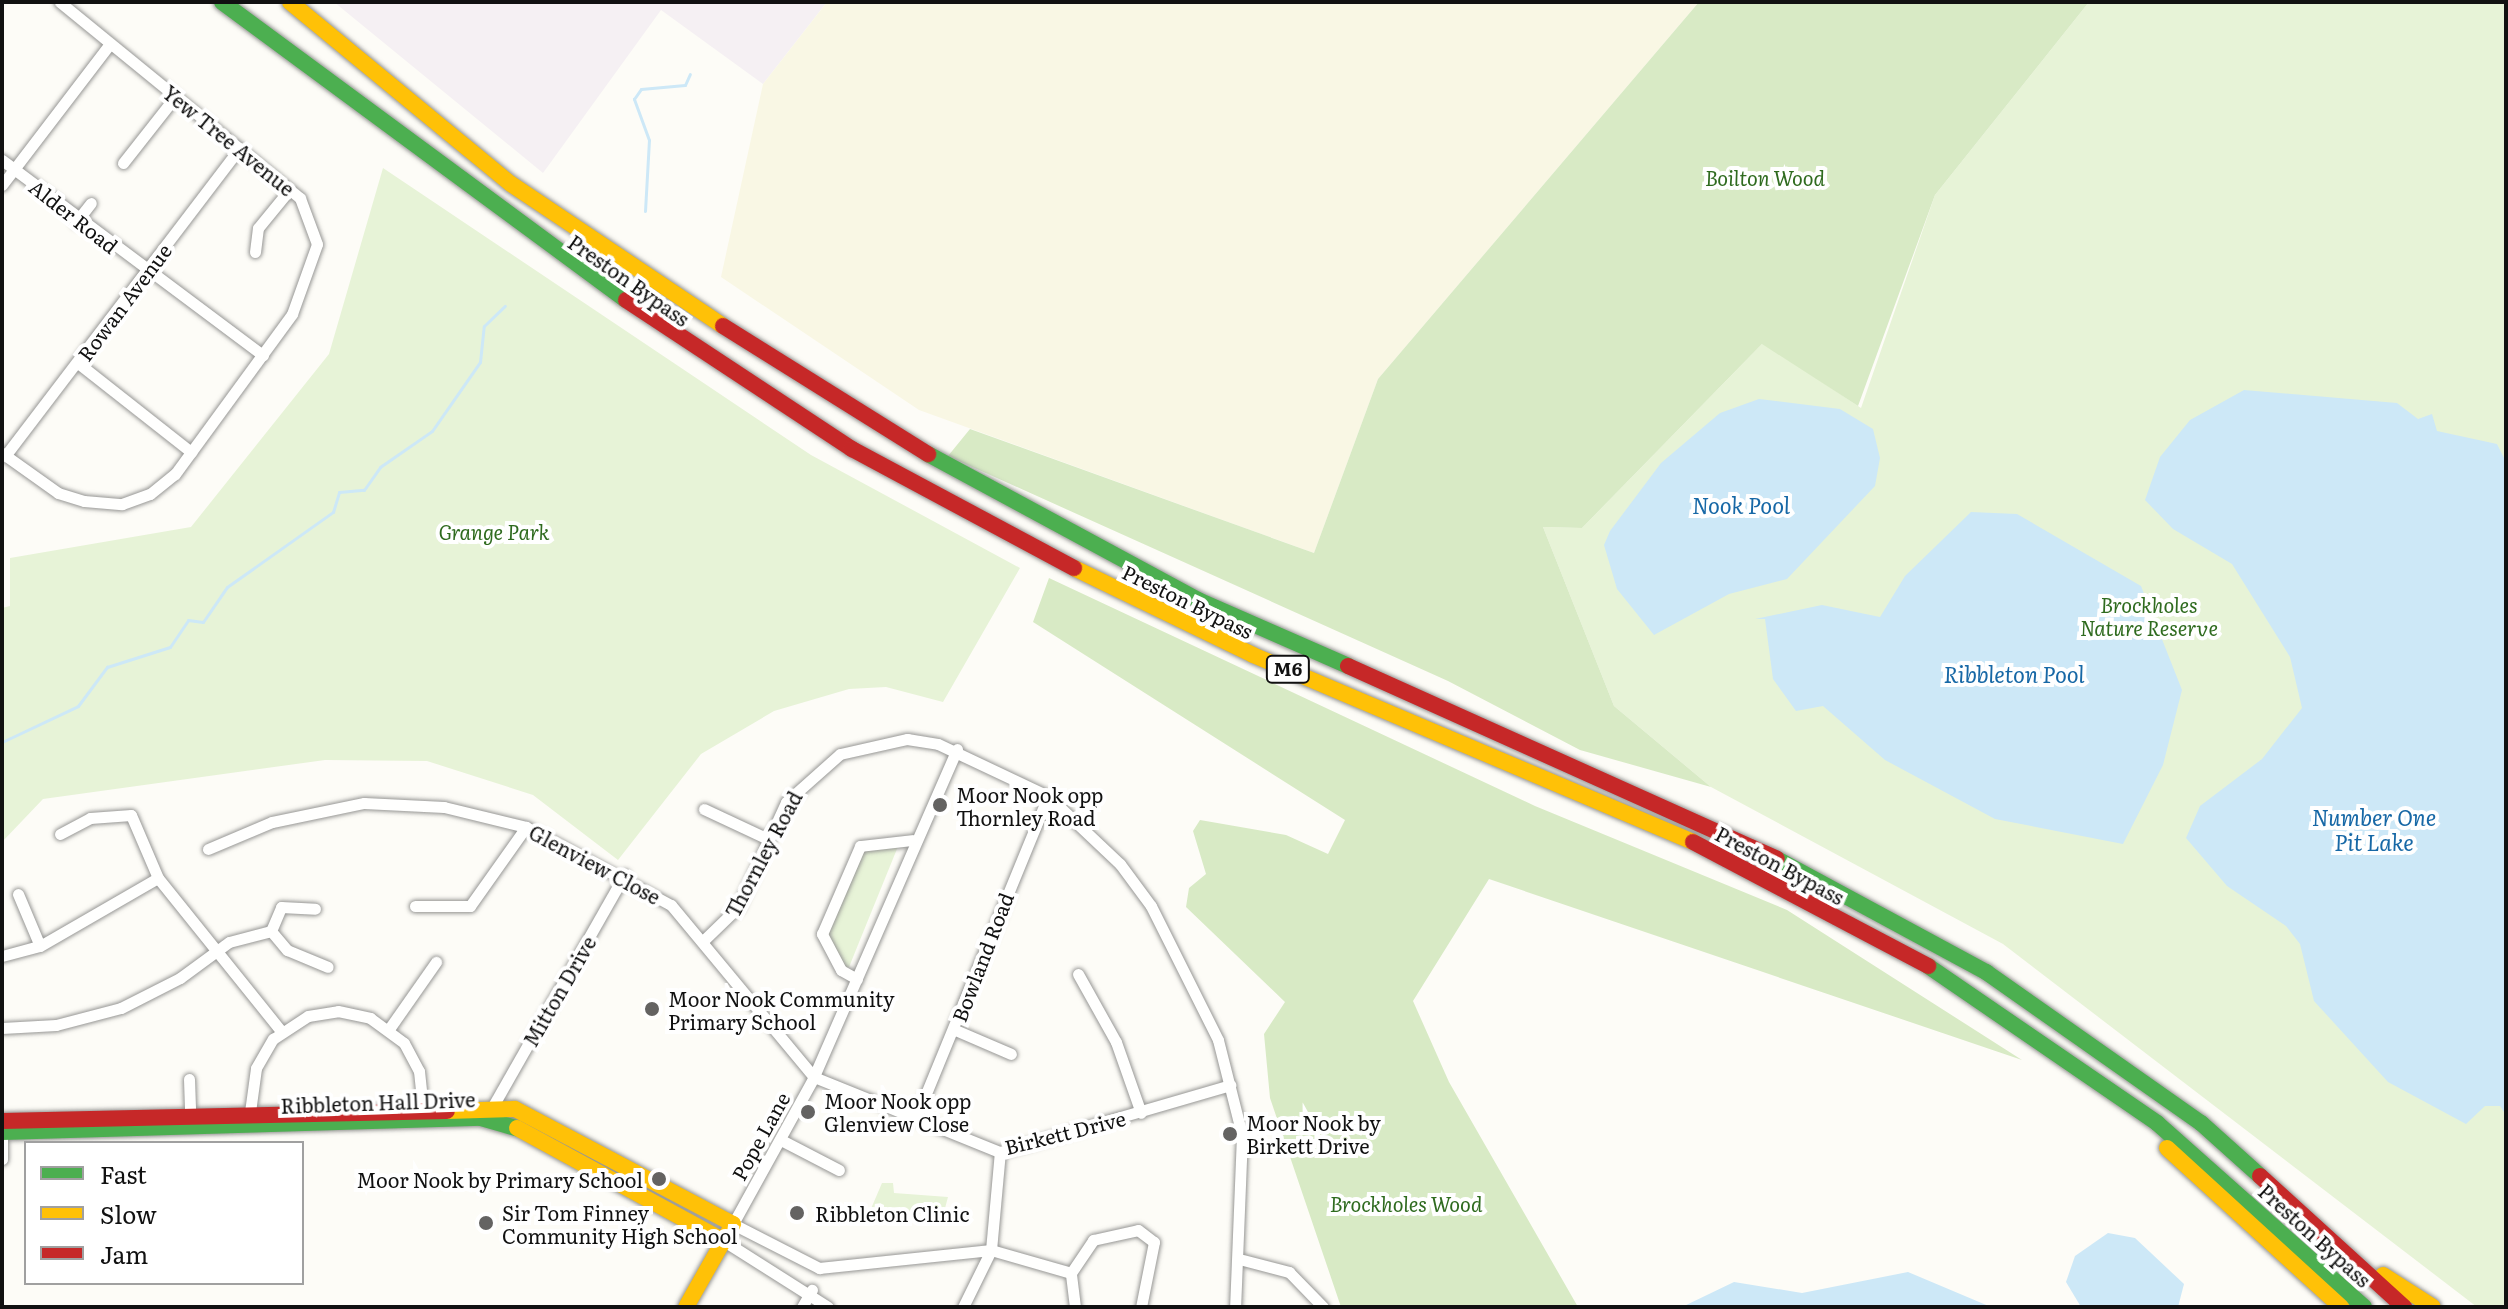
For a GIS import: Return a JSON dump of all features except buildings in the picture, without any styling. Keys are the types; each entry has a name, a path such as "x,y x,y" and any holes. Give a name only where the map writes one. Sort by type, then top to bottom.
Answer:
{"main road":[{"name":"Preston Bypass","path":"222,2 556,254 852,449 1253,655 1700,845 1954,980 2157,1123 2364,1307"},
{"name":"Preston Bypass","path":"290,2 511,184 860,418 1198,600 1720,828 1959,955 2201,1123 2366,1266 2404,1307"},
{"path":"2087,1074 2341,1307"},
{"name":"Ribbleton Hall Drive","path":"2,1121 23,1126 493,1113 515,1109 733,1224"},
{"name":"Ribbleton Hall Drive","path":"493,1113 724,1241"},
{"name":"Ribbleton Hall Drive","path":"2,1132 23,1126 190,1115 250,1119"},
{"name":"Pope Lane","path":"686,1307 733,1224"},
{"path":"2366,1266 2433,1307"}],"street":[{"name":"Yew Tree Avenue","path":"4,455 58,493 122,504 150,494 191,452 292,314 317,244 310,215 290,189 109,45 60,2"},
{"path":"2,185 109,45"},
{"path":"123,163 175,97"},
{"name":"Rowan Avenue","path":"4,455 78,363 240,148"},
{"name":"Alder Road","path":"2,160 76,222 263,355"},
{"path":"255,252 258,228 290,189"},
{"path":"76,222 91,203"},
{"path":"78,363 191,452"},
{"name":"Thornley Road","path":"705,939 738,907 768,839 802,782 840,754 907,739 957,749 1048,796 1120,864 1151,906 1198,989 1230,1085 1242,1135 1243,1260 1235,1307"},
{"name":"Pope Lane","path":"733,1224 783,1141 814,1077 913,840 957,749"},
{"name":"Bowland Road","path":"916,1118 1048,796"},
{"name":"Glenview Close","path":"208,849 272,822 364,803 434,806 526,827 624,875 671,905 705,939 814,1077"},
{"path":"704,809 768,839"},
{"path":"60,834 90,818 131,815 158,878 281,1031"},
{"path":"415,906 470,906 526,827"},
{"path":"857,979 841,970 822,934 860,846 913,840"},
{"name":"Mitton Drive","path":"493,1113 624,875"},
{"path":"2,956 40,946 158,878"},
{"path":"18,894 40,946"},
{"path":"271,931 281,907 315,909"},
{"path":"2,1028 56,1025 121,1008 249,933 271,931"},
{"path":"271,931 287,950 328,967"},
{"path":"389,1029 436,962"},
{"path":"1078,974 1116,1042 1141,1113"},
{"path":"250,1119 256,1068 281,1031 308,1016 338,1011 389,1029 415,1062 423,1113"},
{"path":"953,1029 1011,1054"},
{"name":"Birkett Drive","path":"814,1077 1000,1152 1230,1085"},
{"path":"189,1079 190,1115"},
{"path":"2,1132 2,1159"},
{"path":"783,1141 839,1170"},
{"path":"963,1307 991,1250 1000,1152"},
{"path":"733,1224 819,1268 991,1250 1071,1273"},
{"path":"1075,1307 1071,1273 1093,1240 1138,1230 1154,1242 1141,1307"},
{"path":"724,1241 812,1290 828,1307"},
{"path":"1243,1260 1289,1272 1323,1307"},
{"path":"802,1307 812,1290"}],"shaded area":[{"path":"334,2 827,2 763,84 661,10 543,173"},
{"path":"827,2 1699,2 1378,379 1314,553 919,410 721,277 763,84"}],"green space":[{"name":"Boilton Wood","path":"1699,2 2089,2 1935,195 1858,406 1762,344 1582,528 1543,527 1614,706 1711,787 1580,750 1448,681 948,456 970,429 1314,553 1378,379"},
{"name":"Brockholes Nature Reserve","path":"2089,2 2506,2 2506,1307 2477,1307 2003,944 1711,787 1614,706 1543,527 1582,528 1763,343 1861,408 1935,195"},
{"name":"Grange Park","path":"383,168 811,455 1020,568 943,702 886,687 849,689 774,711 701,754 618,860 533,795 427,761 325,760 43,799 2,842 2,608 10,606 10,558 191,527 329,354"},
{"name":"Brockholes Wood","path":"1049,578 1535,806 1787,910 2022,1060 1489,879 1413,1001 1449,1082 1578,1307 1341,1307 1270,1098 1264,1034 1285,1002 1186,907 1189,888 1206,874 1193,831 1200,820 1286,835 1328,854 1345,820 1033,622"},
{"path":"899,844 846,968 827,934 861,852"},
{"path":"882,1183 893,1183 894,1193 948,1197 944,1212 867,1218"}],"water":[{"name":"Number One Pit Lake","path":"2244,390 2397,403 2418,419 2432,414 2437,431 2497,444 2506,462 2506,1115 2500,1106 2485,1106 2466,1124 2388,1082 2314,1001 2300,944 2286,926 2227,886 2186,838 2200,806 2262,759 2302,708 2290,657 2232,564 2173,529 2145,500 2160,457 2190,420"},
{"name":"Nook Pool","path":"1759,399 1840,409 1873,429 1880,458 1875,486 1787,579 1729,594 1654,635 1617,589 1604,545 1610,531 1661,463 1720,413"},
{"name":"Ribbleton Pool","path":"1971,512 2017,514 2141,586 2182,690 2163,765 2123,844 1995,819 1885,760 1823,706 1796,711 1773,679 1765,619 1755,619 1822,605 1880,617 1905,576"},
{"path":"2108,1233 2135,1238 2184,1284 2178,1307 2081,1307 2066,1282 2075,1256"},
{"path":"1908,1272 1991,1307 1682,1307 1734,1282 1802,1293"}],"waterway":[{"path":"645,211 649,140 634,99 641,89 685,85 690,74"},
{"path":"2,742 78,706 107,667 170,647 188,620 203,622 227,587 333,512 339,492 364,490 380,467 432,431 480,362 484,326 505,306"}],"traffic: fast":[{"path":"222,2 626,300"},
{"path":"928,454 1198,600 1348,666"},
{"path":"1777,859 1986,972 2201,1123 2260,1176"},
{"path":"1928,966 2157,1123 2364,1307"},
{"path":"2,1132 481,1118 517,1128"}],"traffic: slow":[{"path":"290,2 511,184 723,326"},
{"path":"1074,568 1253,655 1693,842"},
{"path":"447,1111 515,1109 733,1224 686,1307"},
{"path":"517,1128 724,1241"},
{"path":"2167,1148 2341,1307"},
{"path":"2383,1275 2433,1307"}],"traffic: jam":[{"path":"626,300 852,449 1074,568"},
{"path":"723,326 928,454"},
{"path":"1348,666 1777,859"},
{"path":"1693,842 1928,966"},
{"path":"2,1121 447,1111"},
{"path":"2260,1176 2404,1307"}],"place":[{"name":"Moor Nook opp Thornley Road","path":"940,805"},
{"name":"Moor Nook Community Primary School","path":"652,1009"},
{"name":"Moor Nook opp Glenview Close","path":"808,1112"},
{"name":"Moor Nook by Birkett Drive","path":"1230,1134"},
{"name":"Moor Nook by Primary School","path":"659,1179"},
{"name":"Ribbleton Clinic","path":"797,1213"},
{"name":"Sir Tom Finney Community High School","path":"486,1223"}]}
